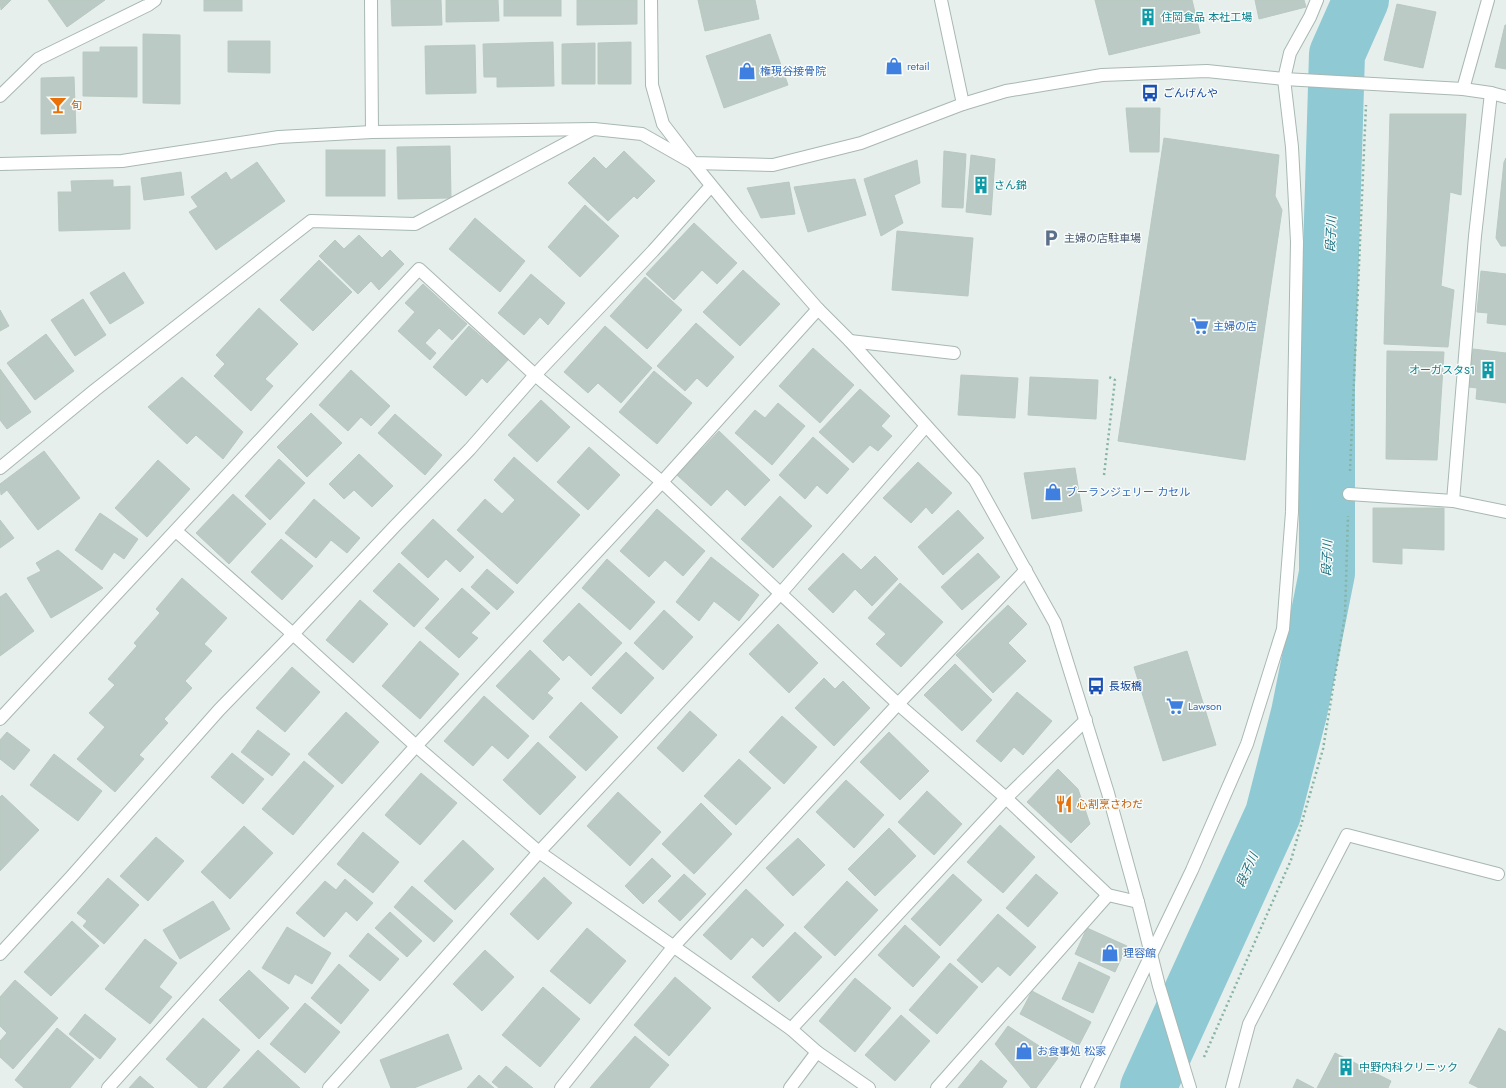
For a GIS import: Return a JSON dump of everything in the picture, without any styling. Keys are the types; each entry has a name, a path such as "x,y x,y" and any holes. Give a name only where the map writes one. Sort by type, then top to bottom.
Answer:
{"street":[{"path":"0,96 38,58 148,5 155,0"},
{"path":"371,0 372,132"},
{"path":"651,0 652,85 663,124 738,218 818,309 850,341 975,480 1055,623 1086,720 1138,902 1150,955 1190,1088"},
{"path":"941,0 963,104"},
{"path":"1087,1088 1192,870 1247,744 1283,629 1292,512 1297,242 1292,147 1284,79 1290,53 1310,17 1317,0"},
{"path":"1463,90 1488,0"},
{"path":"0,164 122,161 279,137 372,132 594,129 642,134 693,163 773,165 861,143 963,104 1006,91 1102,74 1207,71 1284,79 1463,90 1491,93 1506,97"},
{"path":"1454,501 1475,236 1491,93"},
{"path":"0,468 95,390 310,221 415,224 594,129"},
{"path":"0,954 71,877 219,710 470,449 535,375 653,251 711,186"},
{"path":"0,719 420,269 535,375 662,482 898,704 1006,798 1108,895 1138,902"},
{"path":"108,1088 416,746 662,482 818,309"},
{"path":"850,341 954,354"},
{"path":"329,1088 539,852 781,593 926,426"},
{"path":"1349,494 1454,501 1506,512"},
{"path":"176,531 293,634 416,746 539,852 674,946 869,1088"},
{"path":"561,1088 674,946 898,704 1026,570"},
{"path":"791,1030 1006,798 1086,720"},
{"path":"1232,1088 1249,1024 1347,835 1498,874"},
{"path":"936,1088 1108,895"},
{"path":"790,1088 818,1052"}],"path":[{"path":"1203,1060 1291,860 1323,750 1345,615 1367,84"},
{"path":"1104,475 1115,380 1107,376"}],"building":[{"path":"0,0 11,0 1,10"},
{"path":"48,0 105,0 67,27"},
{"path":"204,0 242,0 242,11 204,11"},
{"path":"391,0 441,0 442,25 392,26"},
{"path":"446,0 498,0 499,21 446,22"},
{"path":"504,0 561,0 561,16 504,16"},
{"path":"577,0 637,0 637,24 577,25"},
{"path":"698,0 755,0 759,19 705,31"},
{"name":"住岡食品 本社工場","path":"1095,0 1192,0 1200,33 1109,55"},
{"path":"1255,0 1304,0 1306,7 1259,19"},
{"path":"1397,4 1436,12 1423,68 1384,60"},
{"path":"1506,25 1506,69 1495,67"},
{"path":"143,34 180,35 180,104 143,103"},
{"name":"権現谷接骨院","path":"770,34 788,85 724,108 706,56"},
{"path":"228,41 270,41 270,73 228,72"},
{"path":"553,42 554,86 497,87 497,77 484,77 483,44"},
{"path":"631,42 631,84 598,84 598,43"},
{"path":"595,43 595,84 562,84 562,44"},
{"path":"475,45 476,93 426,94 425,46"},
{"path":"100,47 137,47 137,97 83,96 83,52 100,52"},
{"name":"旬","path":"74,77 76,133 41,134 41,78"},
{"path":"1126,108 1160,108 1159,152 1130,152"},
{"path":"1390,114 1466,114 1461,195 1450,192 1441,286 1454,290 1448,347 1384,344"},
{"name":"主婦の店","path":"1164,138 1279,155 1275,196 1282,210 1245,460 1118,441"},
{"path":"450,146 451,198 398,199 397,147"},
{"path":"326,150 385,150 385,196 326,196"},
{"path":"624,151 655,181 637,199 634,196 608,221 568,183 594,157 606,169"},
{"path":"944,151 966,154 963,208 942,207"},
{"name":"さん錦","path":"971,155 995,159 991,215 966,212"},
{"path":"1506,158 1506,246 1501,246 1496,238 1504,162"},
{"path":"917,160 920,183 894,195 903,223 881,236 864,179"},
{"path":"257,162 285,201 216,250 189,212 198,207 191,197 226,172 231,180"},
{"path":"181,172 184,195 144,200 141,178"},
{"path":"855,179 866,215 808,232 794,187"},
{"path":"113,180 113,187 130,186 130,229 59,231 58,192 72,192 71,181"},
{"path":"789,182 795,214 761,218 747,188"},
{"path":"585,205 619,236 580,277 548,247"},
{"path":"475,218 525,261 500,292 449,249"},
{"path":"694,223 737,263 717,284 702,270 674,300 646,274"},
{"path":"897,231 973,238 968,296 892,290"},
{"path":"359,235 382,258 390,250 404,264 379,290 371,281 358,294 319,256 335,240 344,249"},
{"path":"319,260 352,292 313,331 280,300"},
{"path":"743,270 780,304 740,346 703,312"},
{"path":"1481,271 1506,274 1506,325 1487,323 1488,313 1477,312"},
{"path":"124,272 144,303 110,324 90,293"},
{"path":"531,274 565,303 548,325 540,317 524,335 498,313"},
{"path":"645,277 682,310 647,349 610,316"},
{"path":"423,284 467,324 452,340 439,328 425,343 436,353 430,360 398,331 415,312 405,303"},
{"path":"83,299 106,335 75,356 51,320"},
{"path":"259,308 298,344 265,379 273,386 251,411 214,376 225,364 216,355"},
{"path":"0,310 9,326 0,331"},
{"path":"696,323 734,357 707,387 697,378 685,391 657,366"},
{"path":"469,326 508,360 487,383 482,378 466,396 433,367"},
{"path":"605,326 652,368 621,403 598,383 588,393 564,372"},
{"path":"46,334 74,371 35,400 7,363"},
{"path":"813,348 854,385 820,423 779,386"},
{"name":"オーガスタS1","path":"1473,349 1506,353 1506,403 1476,399 1477,388 1469,387"},
{"path":"1387,351 1444,352 1437,460 1386,459"},
{"path":"0,369 31,412 7,429 0,420"},
{"path":"351,370 390,406 371,426 361,417 348,431 319,405"},
{"path":"654,371 692,403 657,444 619,412"},
{"path":"961,375 1018,378 1015,418 958,415"},
{"path":"182,377 243,432 223,459 196,435 187,444 148,407"},
{"path":"1030,377 1098,380 1096,419 1028,415"},
{"path":"860,389 890,416 881,426 892,436 878,451 870,445 853,463 819,432"},
{"path":"541,400 570,427 537,462 508,435"},
{"path":"778,403 805,426 772,465 735,433 755,410 765,418"},
{"path":"311,413 342,443 307,477 277,447"},
{"path":"395,414 442,455 425,475 378,433"},
{"path":"719,431 770,480 745,506 727,489 711,506 677,475"},
{"path":"813,437 849,469 827,494 817,485 805,499 779,475"},
{"path":"589,447 620,475 588,510 557,482"},
{"path":"44,451 80,498 38,530 7,490 1,495 0,484"},
{"path":"359,454 393,486 372,507 354,490 344,499 329,484"},
{"path":"514,457 580,515 517,584 457,530 485,499 502,514 515,500 494,480"},
{"path":"279,459 305,483 270,520 245,496"},
{"path":"158,460 190,489 147,537 115,508"},
{"path":"918,462 952,493 932,514 926,507 911,523 883,498"},
{"name":"ブーランジェリー カセル","path":"1075,468 1082,511 1032,519 1024,473"},
{"path":"233,494 266,524 229,564 196,533"},
{"path":"780,496 812,526 773,568 741,539"},
{"path":"314,499 360,538 347,553 331,540 316,558 285,533"},
{"path":"1373,508 1444,508 1444,550 1402,548 1402,564 1373,562"},
{"path":"657,509 705,551 683,576 665,560 649,577 620,551"},
{"path":"958,510 984,538 943,575 918,547"},
{"path":"100,513 138,539 124,559 114,552 102,570 75,550"},
{"path":"433,519 474,557 460,572 446,559 428,578 401,553"},
{"path":"0,520 14,538 0,548"},
{"path":"281,539 313,566 282,600 251,572"},
{"path":"58,550 103,588 51,618 27,578 41,571 36,563"},
{"path":"843,553 861,570 875,556 898,579 872,606 855,589 833,613 808,589"},
{"path":"978,553 1000,577 962,610 941,587"},
{"path":"711,557 759,595 739,621 714,601 699,621 676,602"},
{"path":"607,559 655,602 630,630 582,588"},
{"path":"399,563 439,599 414,627 373,591"},
{"path":"487,569 514,592 497,610 471,587"},
{"path":"182,578 227,618 204,644 212,651 185,681 192,688 164,719 168,723 139,755 144,759 115,792 77,759 105,727 89,713 115,685 108,679 137,646 134,643 160,613 156,609"},
{"path":"900,583 943,622 901,667 876,644 886,634 868,618"},
{"path":"462,588 490,613 471,633 478,638 459,658 425,628"},
{"path":"6,593 34,631 0,656 0,597"},
{"path":"360,600 388,624 353,663 326,640"},
{"path":"579,603 622,643 591,676 569,655 563,661 543,641"},
{"path":"1008,605 1027,624 1008,643 1026,661 993,693 956,655"},
{"path":"664,610 693,637 663,670 634,643"},
{"path":"778,624 818,663 789,693 749,654"},
{"path":"420,641 459,674 420,719 382,686"},
{"path":"530,650 560,679 547,693 553,698 533,720 496,686"},
{"name":"Lawson","path":"1187,651 1216,745 1163,761 1134,667"},
{"path":"626,652 654,678 621,714 592,688"},
{"path":"955,664 992,700 962,731 924,695"},
{"path":"292,667 320,692 285,732 256,708"},
{"path":"824,678 835,689 843,681 870,708 834,746 795,708"},
{"path":"1017,692 1052,721 1023,755 1014,747 1001,762 976,741"},
{"path":"484,696 529,736 508,759 492,745 473,766 444,741"},
{"path":"581,702 618,737 586,771 549,737"},
{"path":"690,711 717,735 683,772 657,748"},
{"path":"346,712 379,742 342,784 308,754"},
{"path":"782,716 817,747 784,784 749,752"},
{"path":"258,730 290,754 272,776 241,752"},
{"path":"7,732 30,750 14,770 0,759 0,740"},
{"path":"889,732 929,771 900,800 860,762"},
{"path":"538,742 576,777 540,815 503,780"},
{"path":"232,753 264,779 243,804 211,777"},
{"path":"54,754 102,791 78,821 30,785"},
{"path":"739,759 771,788 736,825 704,796"},
{"path":"304,761 334,786 293,835 262,809"},
{"path":"1058,769 1078,789 1090,824 1071,843 1027,802"},
{"path":"421,773 457,803 420,845 385,815"},
{"path":"846,780 884,815 854,848 816,812"},
{"path":"927,791 962,824 934,855 898,822"},
{"path":"618,792 661,832 630,866 587,826"},
{"path":"2,795 39,830 0,871 0,797"},
{"path":"701,803 732,834 694,874 662,844"},
{"path":"1000,825 1035,857 1003,893 967,862"},
{"path":"244,826 273,853 230,899 201,872"},
{"path":"889,828 916,856 875,896 848,869"},
{"path":"363,832 399,862 373,893 337,864"},
{"path":"156,837 184,861 148,901 120,876"},
{"path":"798,838 825,865 793,896 766,868"},
{"path":"463,840 494,869 455,910 424,881"},
{"path":"652,858 671,876 643,904 625,886"},
{"path":"684,874 706,894 680,921 658,901"},
{"path":"953,874 982,900 940,946 911,919"},
{"path":"1036,874 1058,893 1028,927 1006,908"},
{"path":"544,877 572,903 538,940 510,914"},
{"path":"108,878 139,905 104,944 83,926 87,921 77,913"},
{"path":"345,879 373,903 357,921 346,911 324,937 296,913 325,881 336,890"},
{"path":"847,881 878,910 835,956 804,927"},
{"path":"412,886 453,921 434,942 394,907"},
{"path":"746,889 784,925 763,947 752,937 731,960 703,935"},
{"path":"213,901 230,929 180,959 163,930"},
{"path":"390,912 422,941 407,957 375,928"},
{"path":"998,914 1036,947 1010,976 998,966 982,983 957,960"},
{"path":"72,921 99,946 51,996 24,972"},
{"path":"905,925 940,957 913,987 878,955"},
{"path":"287,927 331,953 312,984 295,974 289,984 262,968"},
{"path":"587,928 626,961 590,1004 550,971"},
{"path":"1087,928 1127,946 1115,972 1075,954"},
{"path":"795,932 822,957 779,1002 752,977"},
{"path":"368,933 399,959 380,981 349,956"},
{"path":"145,939 177,963 159,987 172,997 150,1024 105,989"},
{"path":"485,950 514,977 482,1011 453,984"},
{"path":"1079,962 1110,977 1093,1013 1062,999"},
{"path":"950,963 978,987 937,1034 909,1010"},
{"path":"339,964 369,990 341,1024 311,998"},
{"path":"249,970 289,1008 259,1039 219,1000"},
{"path":"675,977 711,1008 669,1056 634,1025"},
{"path":"855,978 891,1008 855,1052 819,1021"},
{"path":"15,980 58,1018 13,1069 0,1057 0,1041 7,1033 0,1026 0,997"},
{"path":"543,987 580,1019 540,1067 502,1035"},
{"path":"1032,991 1091,1022 1079,1045 1020,1014"},
{"path":"305,1003 340,1032 305,1073 270,1044"},
{"path":"85,1014 116,1039 100,1059 69,1034"},
{"path":"901,1015 930,1041 895,1081 865,1055"},
{"path":"203,1018 240,1050 206,1088 199,1088 166,1059"},
{"name":"お食事処 松家","path":"1008,1026 1058,1058 1036,1088 1031,1088 995,1044"},
{"path":"57,1028 94,1059 70,1088 24,1088 15,1080"},
{"path":"1499,1028 1506,1032 1506,1088 1479,1088 1469,1083"},
{"path":"448,1034 462,1069 414,1088 391,1088 380,1060"},
{"path":"635,1036 669,1065 649,1088 590,1088"},
{"path":"258,1050 300,1088 223,1088"},
{"name":"中野内科クリニック","path":"1335,1053 1391,1081 1388,1088 1317,1088"},
{"path":"981,1060 1007,1081 1002,1088 958,1088"},
{"path":"506,1066 533,1088 499,1088 492,1082"},
{"path":"479,1075 494,1088 467,1088"},
{"path":"140,1076 154,1088 129,1088"},
{"path":"1297,1079 1314,1088 1293,1088"}],"waterway":[{"name":"段子川","path":"1148,1088 1273,814 1299,713 1327,573 1327,385 1337,54 1361,0"}],"place":[{"name":"住岡食品 本社工場","path":"1148,17"},
{"name":"retail","path":"894,66"},
{"name":"権現谷接骨院","path":"747,71"},
{"name":"ごんげんや","path":"1150,93"},
{"name":"旬","path":"58,105"},
{"name":"さん錦","path":"981,185"},
{"name":"主婦の店駐車場","path":"1051,238"},
{"name":"主婦の店","path":"1200,326"},
{"name":"オーガスタS1","path":"1488,370"},
{"name":"ブーランジェリー カセル","path":"1053,492"},
{"name":"長坂橋","path":"1096,686"},
{"name":"Lawson","path":"1175,706"},
{"name":"心割烹さわだ","path":"1064,804"},
{"name":"理容館","path":"1110,953"},
{"name":"お食事処 松家","path":"1024,1051"},
{"name":"中野内科クリニック","path":"1346,1067"}]}
